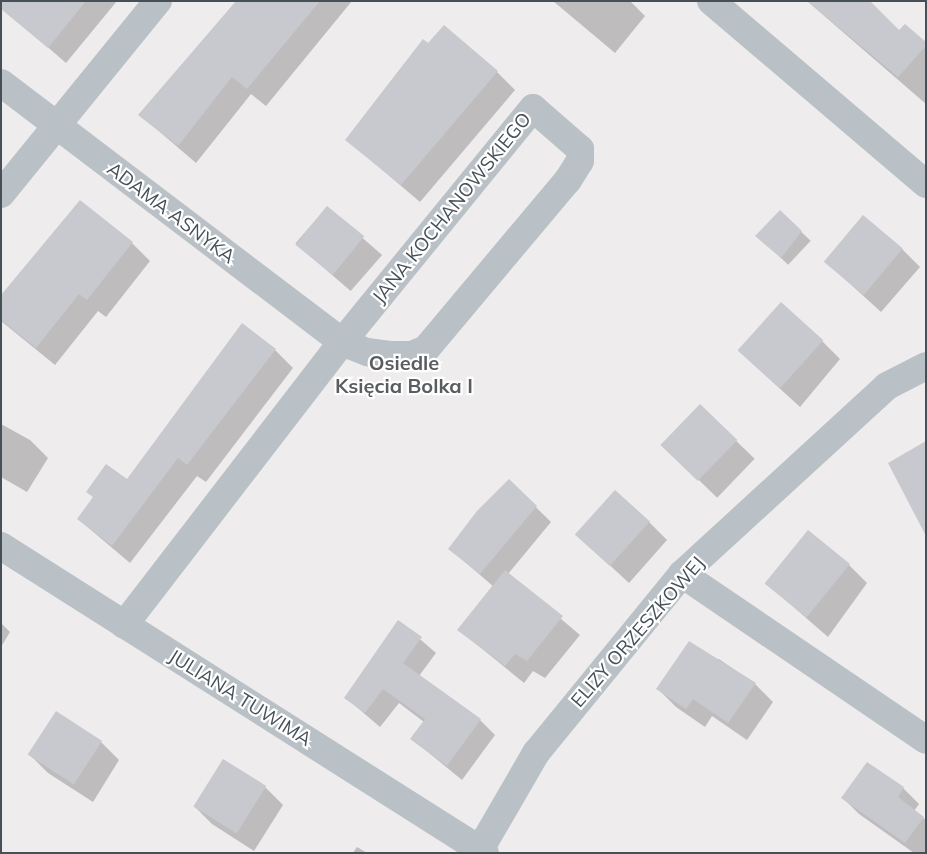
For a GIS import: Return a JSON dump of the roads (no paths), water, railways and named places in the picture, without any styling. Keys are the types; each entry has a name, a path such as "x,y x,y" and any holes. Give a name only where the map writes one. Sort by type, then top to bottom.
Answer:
{"street":[{"path":"1,194 55,125 158,1"},
{"path":"712,1 926,184"},
{"name":"ADAMA ASNYKA","path":"1,83 342,342"},
{"name":"JANA KOCHANOWSKIEGO","path":"124,626 342,342 533,108 580,148 580,161 568,180 426,349 412,355 390,355 366,352 342,342"},
{"name":"ELIZY ORZESZKOWEJ","path":"481,852 536,753 682,574 887,386 926,366"},
{"name":"JULIANA TUWIMA","path":"1,546 481,852"},
{"path":"682,574 926,740"}],"district":[{"name":"Osiedle Księcia Bolka I","path":"404,374"}]}
